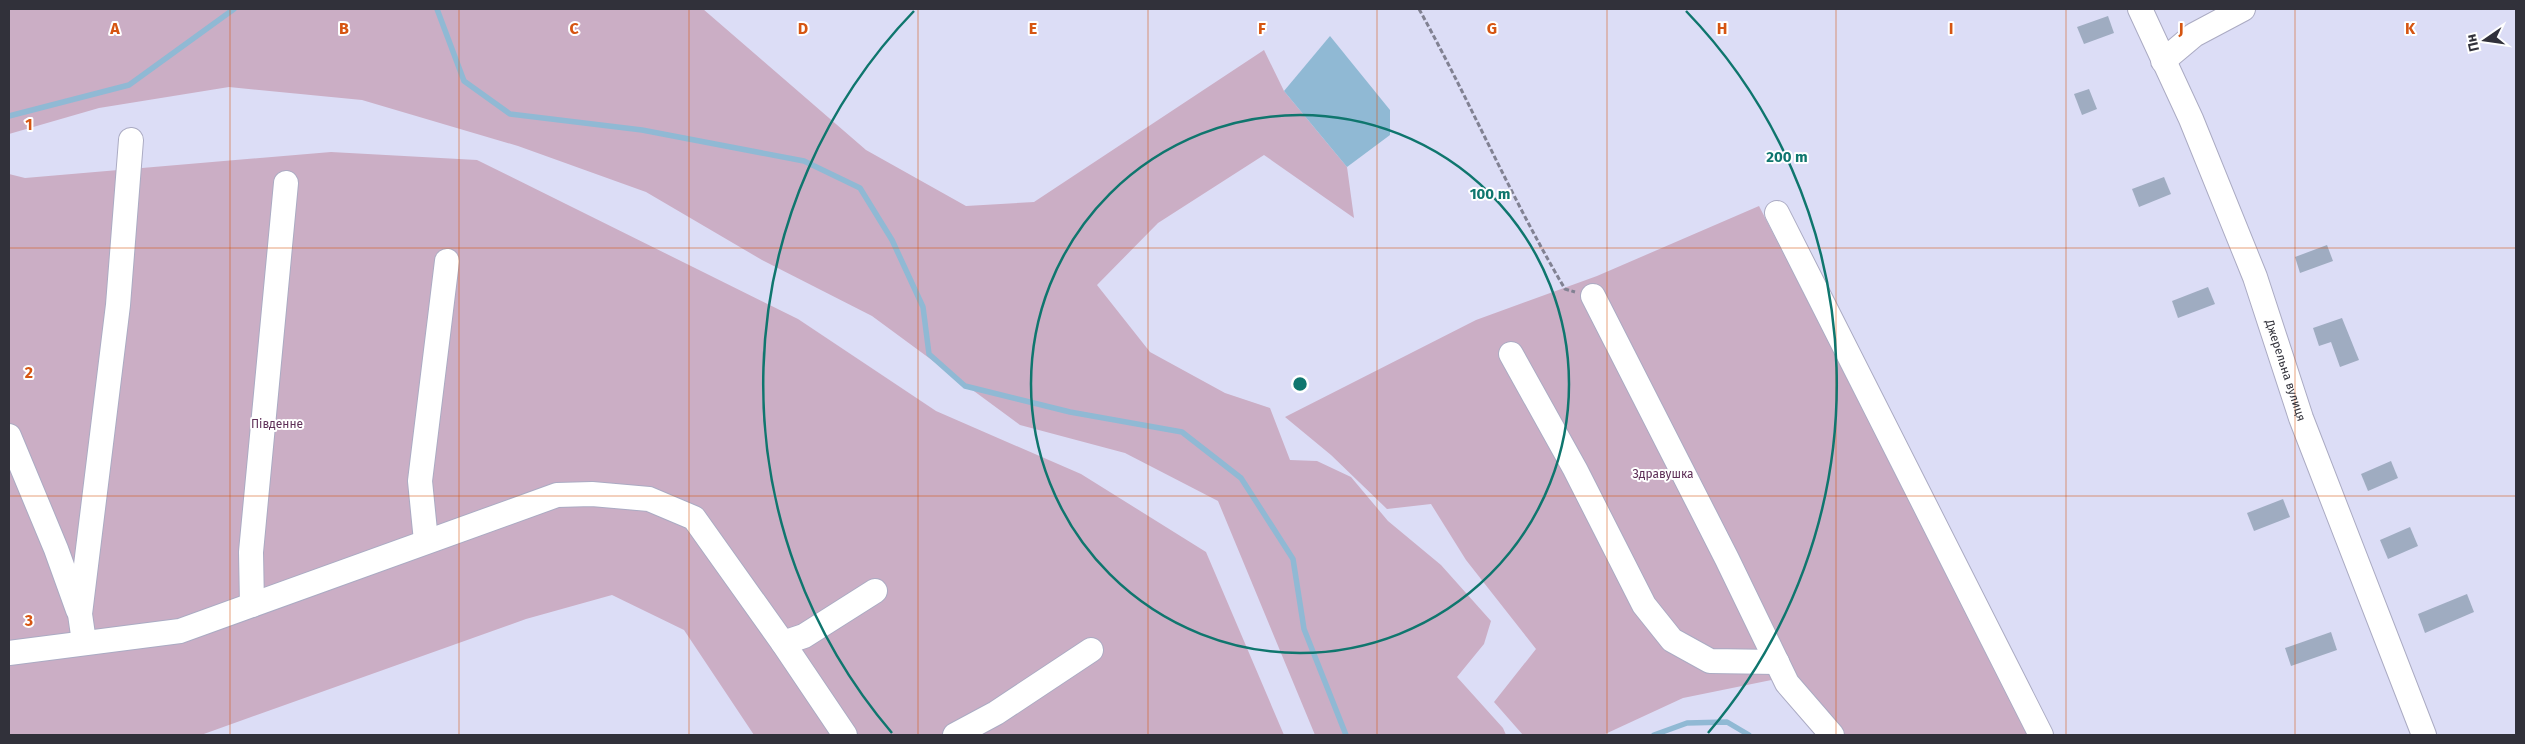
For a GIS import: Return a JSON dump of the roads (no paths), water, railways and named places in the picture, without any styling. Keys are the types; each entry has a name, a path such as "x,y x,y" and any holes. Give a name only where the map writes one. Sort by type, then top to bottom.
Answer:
{"street":[{"name":"Джерельна вулиця","path":"2140,9 2191,119 2255,277 2301,418 2424,735"},
{"path":"2163,61 2194,35 2244,9"},
{"path":"80,614 118,305 131,140"},
{"path":"252,604 251,552 286,183"},
{"path":"1777,213 2041,735"},
{"path":"426,541 420,482 447,261"},
{"path":"1593,296 1787,684 1832,735"},
{"path":"1511,354 1574,469 1644,605 1672,640 1710,661 1777,662"},
{"path":"9,436 56,549 80,614 84,642"},
{"path":"9,653 180,630 557,495 592,494 649,499 694,518 783,643 845,735"},
{"path":"783,643 804,636 875,591"},
{"path":"955,735 996,713 1090,650"}],"water":[{"path":"1330,36 1390,110 1390,135 1347,167 1284,91"}],"waterway":[{"path":"9,116 129,85 234,9"},
{"path":"437,9 464,81 510,114 642,130 804,161 860,188 892,240 923,307 929,354 965,386 1070,412 1182,432 1241,478 1293,559 1304,629 1346,735"},
{"path":"1654,735 1687,723 1727,722 1749,735"}],"park label":[{"name":"Південне","path":"277,424"},
{"name":"Здравушка","path":"1663,474"}]}
